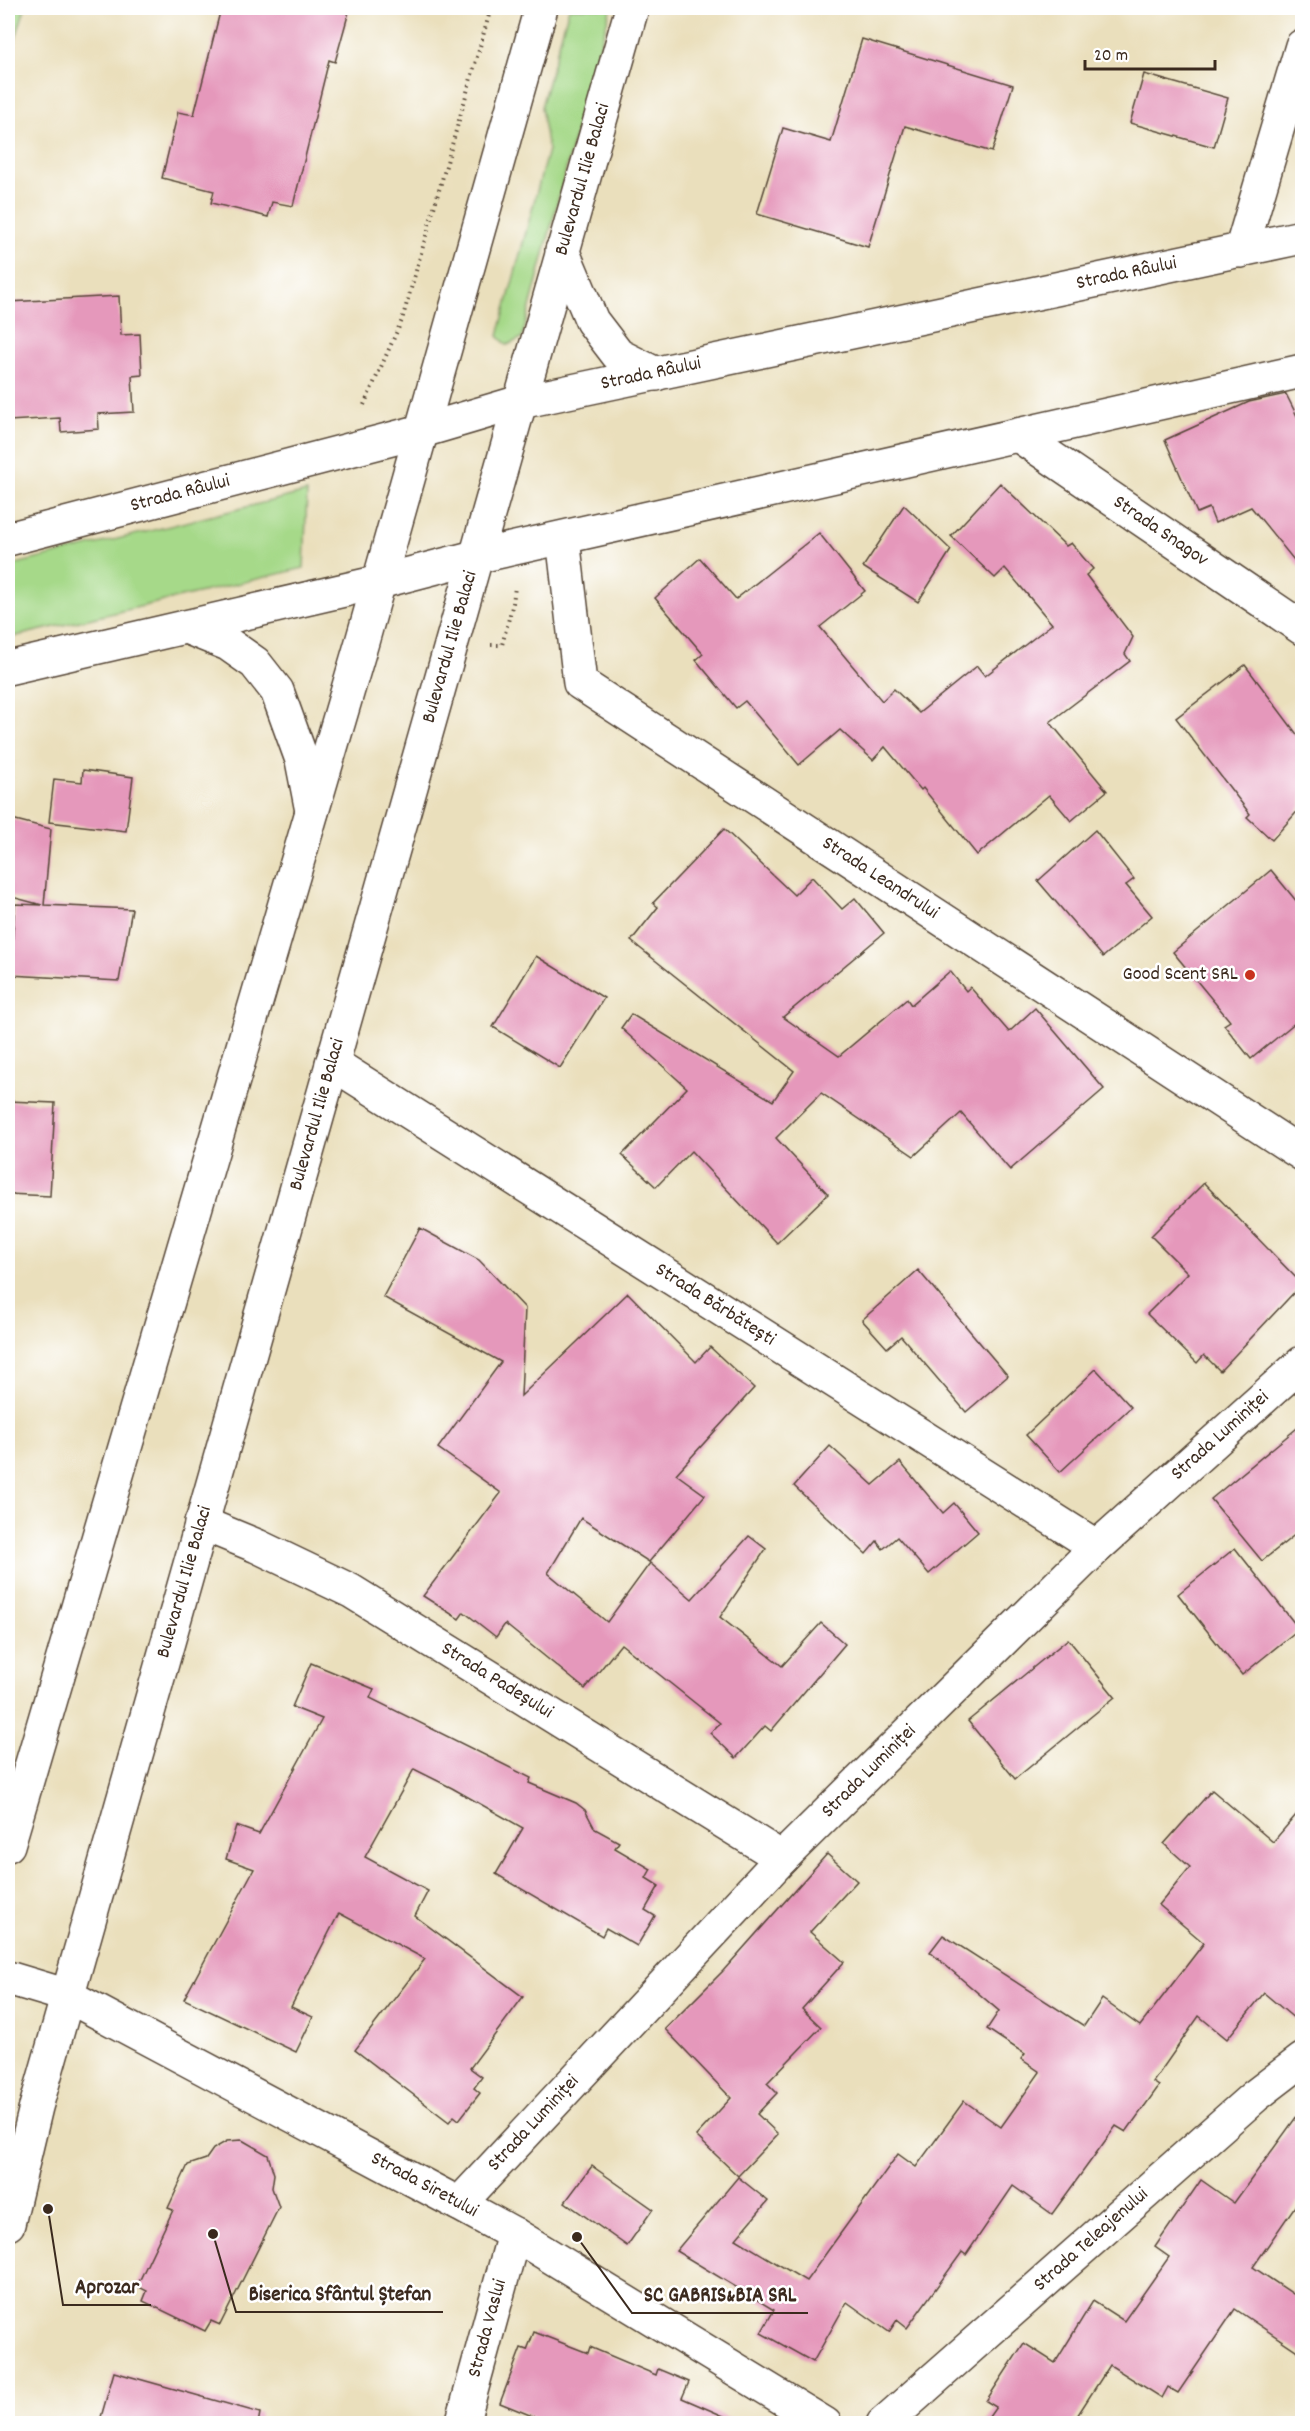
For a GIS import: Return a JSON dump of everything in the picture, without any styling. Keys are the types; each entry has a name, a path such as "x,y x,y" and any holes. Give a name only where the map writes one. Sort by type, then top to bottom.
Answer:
{"main road":[{"path":"8,1845 379,582 541,8"},
{"name":"Bulevardul Ilie Balaci","path":"8,2224 36,2107 632,8"},
{"path":"1241,251 1302,46"},
{"name":"Strada Râului","path":"8,539 422,431 520,402 1302,237"},
{"path":"562,250 592,321 618,355 656,374"},
{"path":"8,668 379,582 475,557 1302,371"},
{"name":"Strada Snagov","path":"1018,435 1302,628"},
{"name":"Strada Leandrului","path":"563,537 580,683 1302,1154"},
{"path":"186,627 228,644 255,663 277,691 302,760 312,811"},
{"name":"Strada Bărbătești","path":"332,1063 1097,1547"},
{"name":"Strada Luminiței","path":"459,2204 782,1858 1097,1547 1302,1363"},
{"name":"Strada Padeșului","path":"201,1523 257,1546 351,1591 782,1858"},
{"name":"Strada Siretului","path":"8,1978 68,1996 514,2234 825,2424"},
{"name":"Strada Teleajenului","path":"883,2424 1246,2104 1302,2060"},
{"name":"Strada Vaslui","path":"462,2424 514,2234"}],"path":[{"path":"343,452 402,320 490,8"}],"green space":[{"path":"8,8 25,8 8,63"},
{"path":"569,8 611,8 584,100 522,338 507,345 498,336 548,150 541,107"},
{"path":"307,492 304,568 8,638 8,566"}],"building":[{"path":"221,8 350,8 335,62 329,60 293,206 272,202 268,217 211,203 214,191 162,178 178,112 194,115"},
{"path":"862,39 1013,85 992,152 905,126 868,247 757,214 783,128 831,142"},
{"path":"1144,74 1228,98 1214,147 1130,123"},
{"path":"119,296 121,335 140,334 142,375 132,376 134,412 98,414 99,429 61,432 60,418 8,421 8,302"},
{"path":"1286,394 1302,426 1302,570 1251,507 1215,523 1209,508 1197,513 1165,440 1249,402"},
{"path":"1000,483 1066,546 1071,543 1093,569 1086,575 1133,637 1125,654 1130,661 1050,722 1107,791 1071,821 1049,795 977,855 923,788 921,790 885,747 873,760 840,730 799,765 745,701 736,708 696,660 703,654 655,598 700,558 736,599 819,533 865,591 820,627 882,701 894,689 919,713 977,666 985,676 1052,624 1005,568 995,578 951,536"},
{"path":"904,505 951,550 918,602 863,567"},
{"path":"1245,665 1302,741 1302,806 1272,840 1247,817 1250,814 1176,718"},
{"path":"83,770 133,777 126,831 49,822 54,779 82,782"},
{"path":"8,818 51,829 44,905 132,909 119,981 10,975 15,904 42,905 8,896"},
{"path":"724,829 794,895 812,877 842,909 855,898 884,933 783,1017 839,1056 907,999 911,1005 950,971 966,991 970,987 1009,1032 1035,1008 1104,1089 1010,1170 961,1113 914,1156 821,1093 776,1138 828,1194 777,1243 691,1151 656,1187 622,1155 687,1088 621,1028 631,1014 773,1101 794,1071 631,941 658,907 653,903"},
{"path":"1095,830 1134,879 1126,885 1152,916 1103,957 1038,881"},
{"path":"1271,870 1302,908 1302,1017 1251,1059 1224,1025 1230,1021 1173,952"},
{"path":"536,956 604,998 560,1068 493,1027"},
{"path":"8,1101 55,1103 50,1196 8,1194"},
{"path":"1204,1183 1302,1284 1220,1371 1204,1355 1197,1363 1147,1314 1188,1273 1151,1236"},
{"path":"420,1228 479,1260 525,1308 521,1396 628,1293 696,1362 710,1347 754,1388 676,1474 705,1495 649,1562 581,1518 548,1573 607,1622 650,1563 692,1599 749,1536 766,1549 720,1617 782,1666 821,1623 845,1644 771,1731 765,1726 736,1758 710,1733 720,1723 621,1644 585,1689 505,1624 496,1637 464,1612 459,1619 423,1596 501,1493 438,1448 501,1362 383,1297"},
{"path":"918,1270 1008,1376 966,1412 901,1336 887,1348 862,1320"},
{"path":"1096,1369 1131,1407 1060,1472 1026,1435"},
{"path":"1302,1424 1302,1529 1262,1561 1211,1499"},
{"path":"830,1446 873,1485 900,1462 943,1513 954,1503 978,1532 929,1574 897,1537 883,1549 877,1541 866,1554 794,1486"},
{"path":"1235,1548 1299,1629 1242,1675 1178,1594"},
{"path":"1068,1639 1115,1697 1015,1779 968,1721"},
{"path":"311,1663 374,1689 370,1698 531,1778 529,1783 576,1803 585,1810 595,1829 619,1842 615,1848 651,1869 646,1878 659,1886 645,1910 655,1916 637,1946 606,1928 602,1936 496,1874 523,1828 414,1769 365,1857 428,1891 415,1916 523,1997 470,2068 482,2077 474,2088 480,2093 459,2120 454,2116 449,2122 355,2050 425,1959 339,1913 291,2007 313,2017 296,2052 184,1999 254,1869 226,1859 236,1826 259,1834 322,1719 292,1707"},
{"path":"1212,1790 1273,1842 1302,1808 1302,2025 1264,1993 1227,2039 1199,2016 1153,2082 1159,2086 1126,2132 1116,2126 1052,2214 1013,2186 966,2255 962,2252 907,2328 897,2320 889,2332 847,2302 813,2362 761,2333 774,2310 676,2251 738,2177 768,2201 736,2239 806,2281 898,2154 916,2167 964,2101 1001,2127 1040,2072 1021,2059 1025,2054 987,2029 999,2011 930,1952 943,1935 1084,2026 1102,1999 1140,2026 1204,1943 1159,1905 1190,1867 1164,1844"},
{"path":"827,1854 857,1881 810,1932 844,1962 802,2009 821,2027 767,2083 777,2093 757,2114 778,2134 738,2176 696,2136 731,2098 665,2029 723,1971"},
{"path":"1302,2109 1302,2196 1253,2267 1302,2300 1302,2354 1235,2309 1178,2393 1168,2387 1162,2398 1110,2365 1072,2424 984,2424 996,2407 986,2401 1024,2343 1055,2363 1093,2301 1124,2321 1169,2257 1155,2247 1201,2180 1234,2203"},
{"path":"242,2140 268,2155 274,2174 272,2188 279,2207 220,2325 211,2321 205,2331 143,2301 147,2291 137,2286 173,2210 168,2208 188,2165 206,2159 213,2149 227,2141"},
{"path":"592,2166 653,2209 627,2246 565,2202"},
{"path":"534,2332 588,2353 590,2347 656,2375 658,2369 689,2382 682,2398 742,2424 552,2424 500,2403 521,2348 527,2350"},
{"path":"114,2372 260,2413 258,2424 99,2424"}],"place":[{"name":"Good Scent SRL","path":"1250,975"},
{"name":"Aprozar","path":"48,2209"},
{"name":"Biserica Sfântul Ștefan","path":"213,2234"},
{"name":"SC GABRIS&BIA SRL","path":"577,2237"}]}
